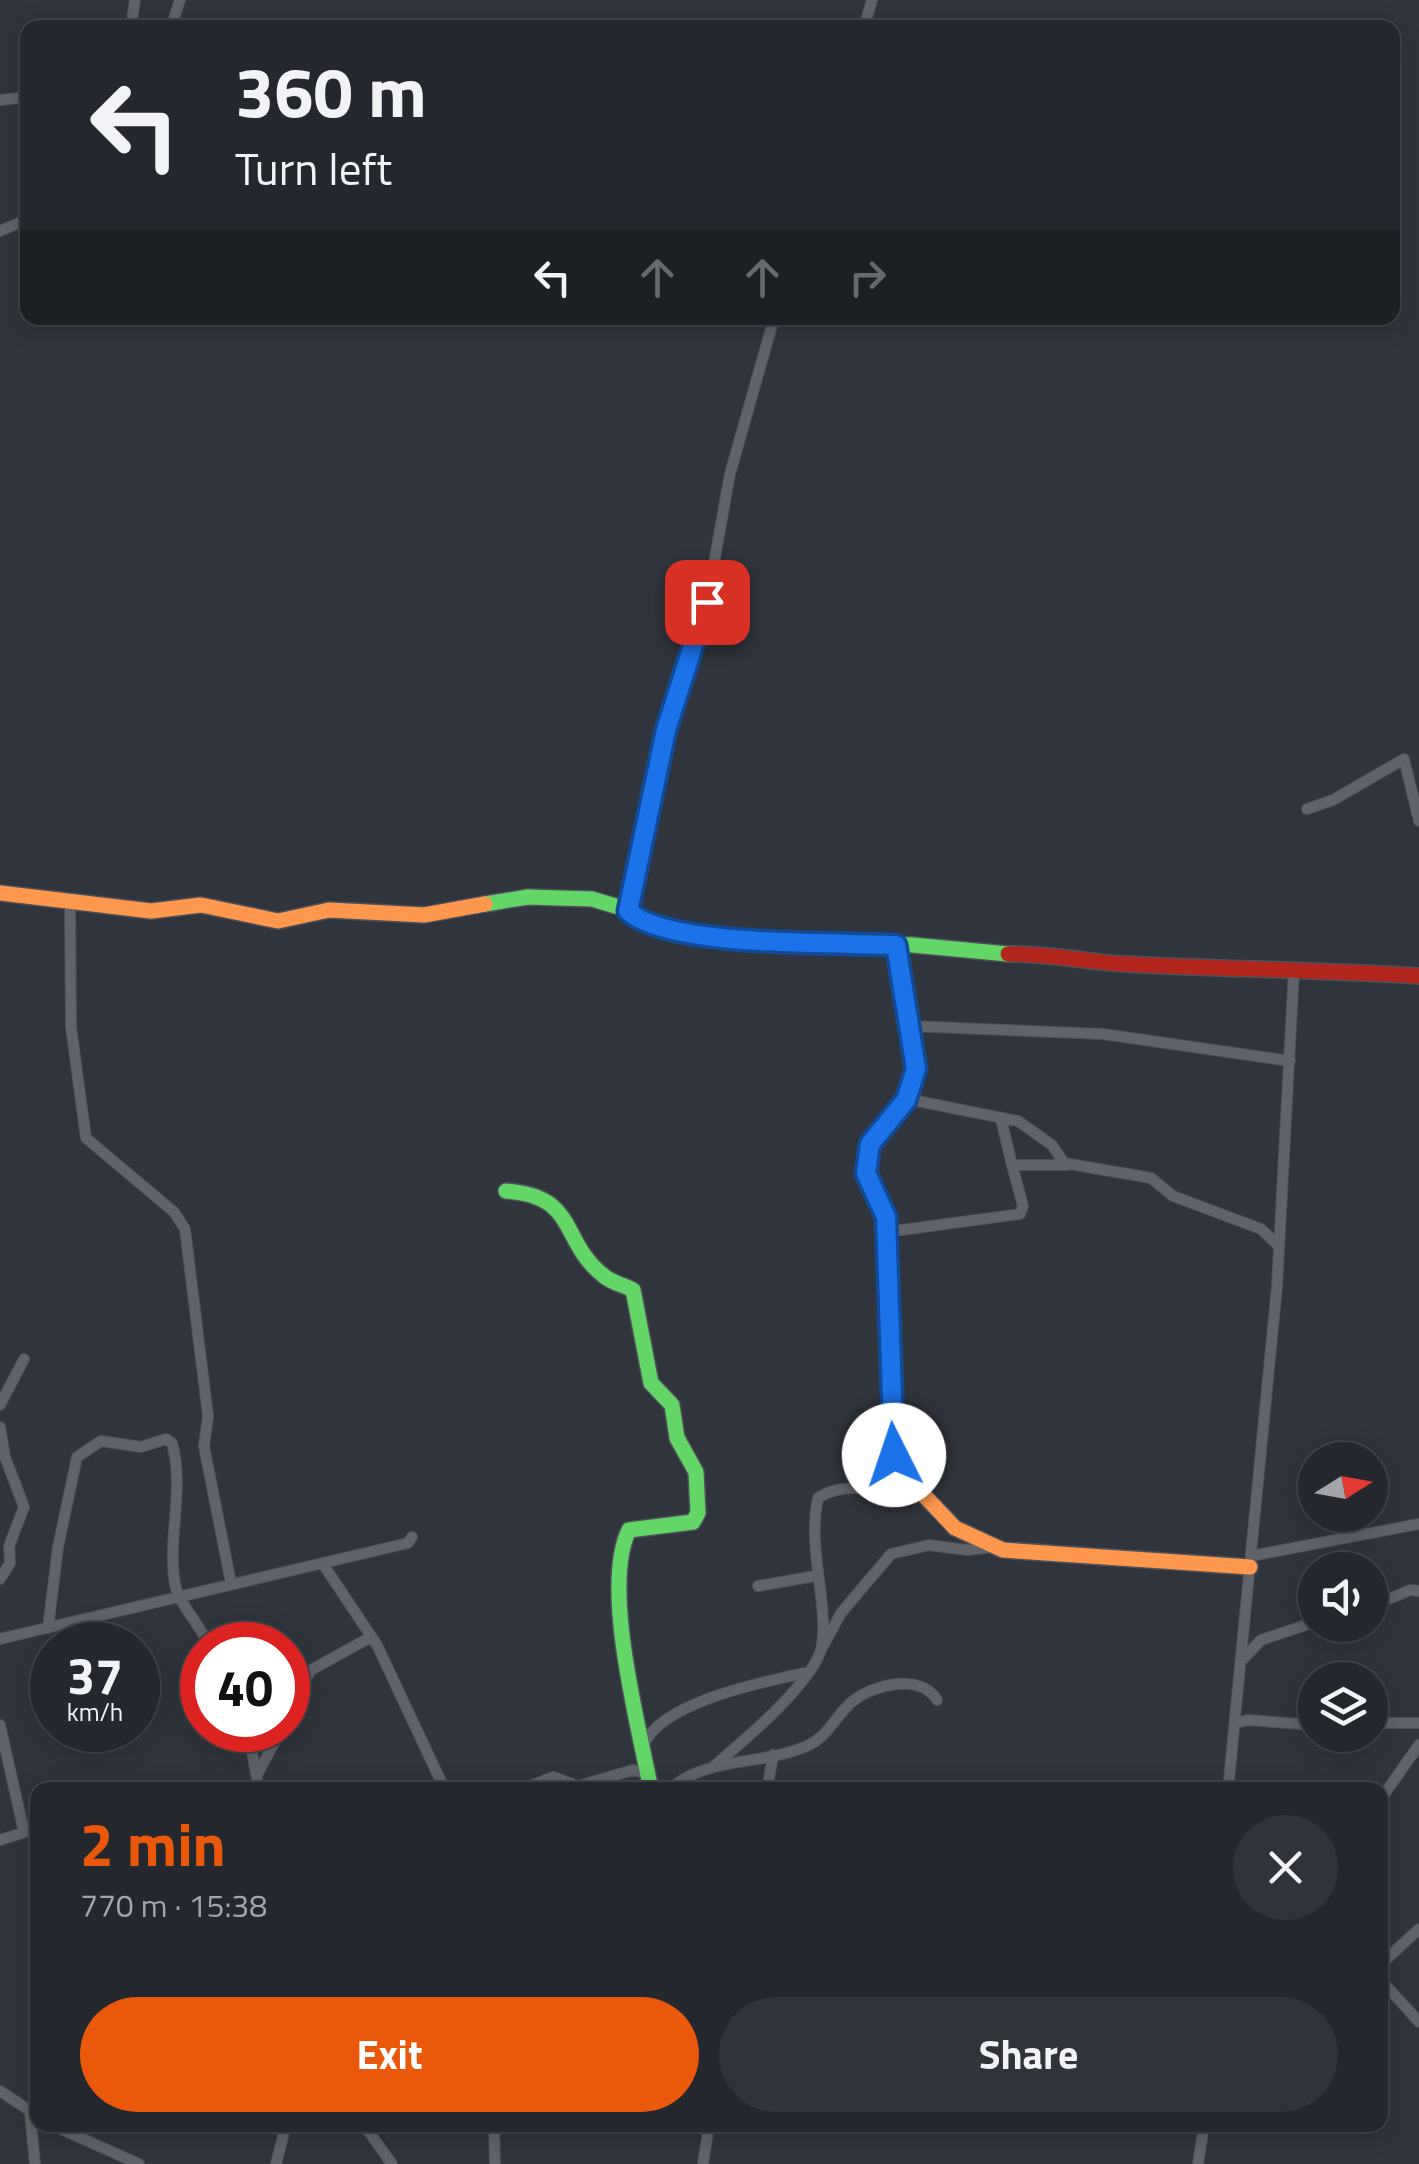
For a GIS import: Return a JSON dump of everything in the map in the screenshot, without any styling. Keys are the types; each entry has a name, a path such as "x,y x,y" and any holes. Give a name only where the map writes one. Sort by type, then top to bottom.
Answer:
{"street":[{"path":"628,911 666,730 707,602 730,474 772,325"},
{"path":"1306,809 1333,800 1404,759 1419,821"},
{"path":"0,893 152,911 201,905 278,921 329,910 456,913 543,897 592,899 628,911 641,923 730,939 896,945 990,954 1048,953 1120,964 1419,976"},
{"path":"70,900 71,1027 86,1138 174,1212 185,1229 208,1416 204,1442 231,1583"},
{"path":"896,945 916,1069 906,1100 875,1134 866,1158 867,1184 884,1210 887,1232 894,1455 899,1469 920,1496 955,1528 995,1547 1028,1555 1124,1555 1250,1562 1419,1524"},
{"path":"1229,1782 1244,1659 1279,1246 1294,970"},
{"path":"909,1026 1103,1034 1290,1062"},
{"path":"906,1100 1018,1121 1052,1146 1068,1165"},
{"path":"887,1232 1020,1214 1023,1206 1001,1118"},
{"path":"1012,1165 1068,1165 1151,1178 1173,1196 1261,1229 1279,1246"},
{"path":"506,1191 528,1190 544,1196 602,1274 633,1290 651,1383 672,1405 678,1438 696,1472 698,1512 692,1522 629,1530 616,1550 624,1640 649,1782"},
{"path":"0,1405 24,1359"},
{"path":"0,1428 5,1457 24,1507 9,1546 10,1563 0,1579"},
{"path":"49,1622 69,1480 77,1457 102,1441 131,1446 166,1440 172,1443 178,1465 174,1577 179,1597 198,1622"},
{"path":"821,1649 815,1517 822,1495 861,1488 920,1496"},
{"path":"73,1622 408,1543 412,1537"},
{"path":"714,1766 777,1712 841,1614 891,1554 929,1545 967,1550 995,1547"},
{"path":"324,1564 371,1636 440,1782"},
{"path":"758,1586 816,1576"},
{"path":"1388,1599 1410,1590 1419,1591"},
{"path":"1244,1659 1261,1640 1298,1628"},
{"path":"0,1639 30,1632"},
{"path":"310,1671 371,1636"},
{"path":"642,1748 651,1732 702,1700 806,1673"},
{"path":"679,1782 714,1766 751,1763 817,1740 852,1702 876,1689 915,1684 932,1692 937,1700"},
{"path":"1236,1723 1248,1720 1298,1724"},
{"path":"1388,1723 1419,1723"},
{"path":"0,1725 24,1832"},
{"path":"1388,1789 1419,1746"},
{"path":"252,1752 257,1782"},
{"path":"257,1776 270,1752"},
{"path":"769,1782 773,1755"},
{"path":"598,1782 633,1770 649,1782"},
{"path":"0,1840 30,1830"},
{"path":"1388,1957 1419,1928"},
{"path":"1388,1988 1419,2022"},
{"path":"0,2091 30,2111"},
{"path":"34,2132 35,2164"},
{"path":"70,2132 139,2164"},
{"path":"276,2164 284,2132"},
{"path":"369,2132 392,2164"},
{"path":"494,2132 495,2164"},
{"path":"704,2164 707,2132"},
{"path":"1198,2164 1203,2132"}],"traffic: fast":[{"path":"485,904 528,897 592,899 622,908 641,923 730,939 913,945 1008,954"},
{"path":"506,1191 546,1201 566,1222 590,1263 607,1278 633,1290 651,1383 672,1405 677,1438 696,1472 698,1513 693,1522 629,1530 621,1555 620,1620 649,1782"}],"traffic: slow":[{"path":"0,893 151,911 201,905 278,921 329,910 424,915 485,904"},
{"path":"896,945 916,1069 907,1099 875,1134 866,1173 886,1217 888,1359 899,1469 955,1528 1003,1550 1250,1567"}],"traffic: jam":[{"path":"1008,954 1124,964 1419,976"}],"route":[{"path":"707,602 666,730 628,911 641,923 730,939 896,945 916,1061 914,1086 875,1134 866,1158 867,1184 886,1217 894,1455"}]}
